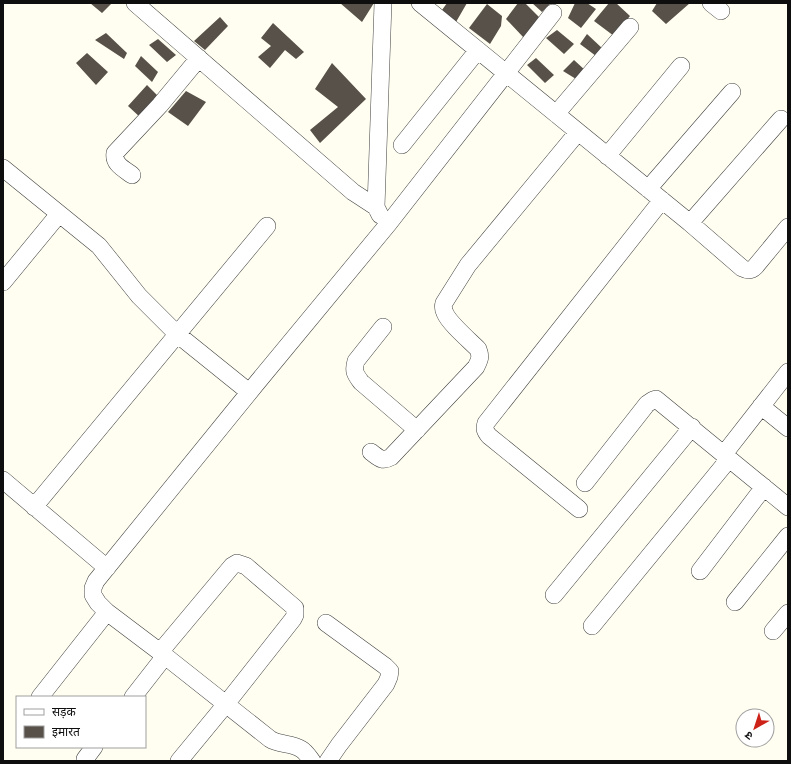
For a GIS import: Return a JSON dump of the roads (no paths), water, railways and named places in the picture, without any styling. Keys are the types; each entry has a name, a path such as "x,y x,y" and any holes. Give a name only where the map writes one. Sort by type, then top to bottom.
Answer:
{"street":[{"path":"135,3 353,192 376,207"},
{"path":"383,3 376,207 382,218 389,223"},
{"path":"420,3 690,223 742,268 751,270 756,267 788,227"},
{"path":"312,761 301,749 275,742 270,739 107,612 98,603 93,595 93,588 96,581 249,392 389,223 553,13"},
{"path":"556,114 630,27"},
{"path":"402,145 478,50"},
{"path":"132,175 118,165 114,158 115,153 160,105 199,58"},
{"path":"607,156 681,66"},
{"path":"648,189 732,92"},
{"path":"690,223 781,119"},
{"path":"371,452 380,459 386,460 391,457 476,367 480,360 478,349 449,320 443,307 444,303 468,265 578,132"},
{"path":"3,168 99,246 140,296 177,334 249,392"},
{"path":"580,509 489,436 485,432 484,427 662,200"},
{"path":"3,282 59,214"},
{"path":"34,507 267,226"},
{"path":"383,327 356,361 354,372 361,382 417,430"},
{"path":"592,626 727,456 761,406 788,372"},
{"path":"585,483 648,404 652,400 656,399 788,507"},
{"path":"761,406 788,428"},
{"path":"554,595 692,427"},
{"path":"3,480 107,568"},
{"path":"700,571 764,487"},
{"path":"735,602 788,536"},
{"path":"134,696 162,654 232,566 237,563 246,566 295,608 295,615 293,619 179,761"},
{"path":"41,696 107,612"},
{"path":"773,631 788,613"},
{"path":"326,623 390,671 386,684 328,761"}]}
